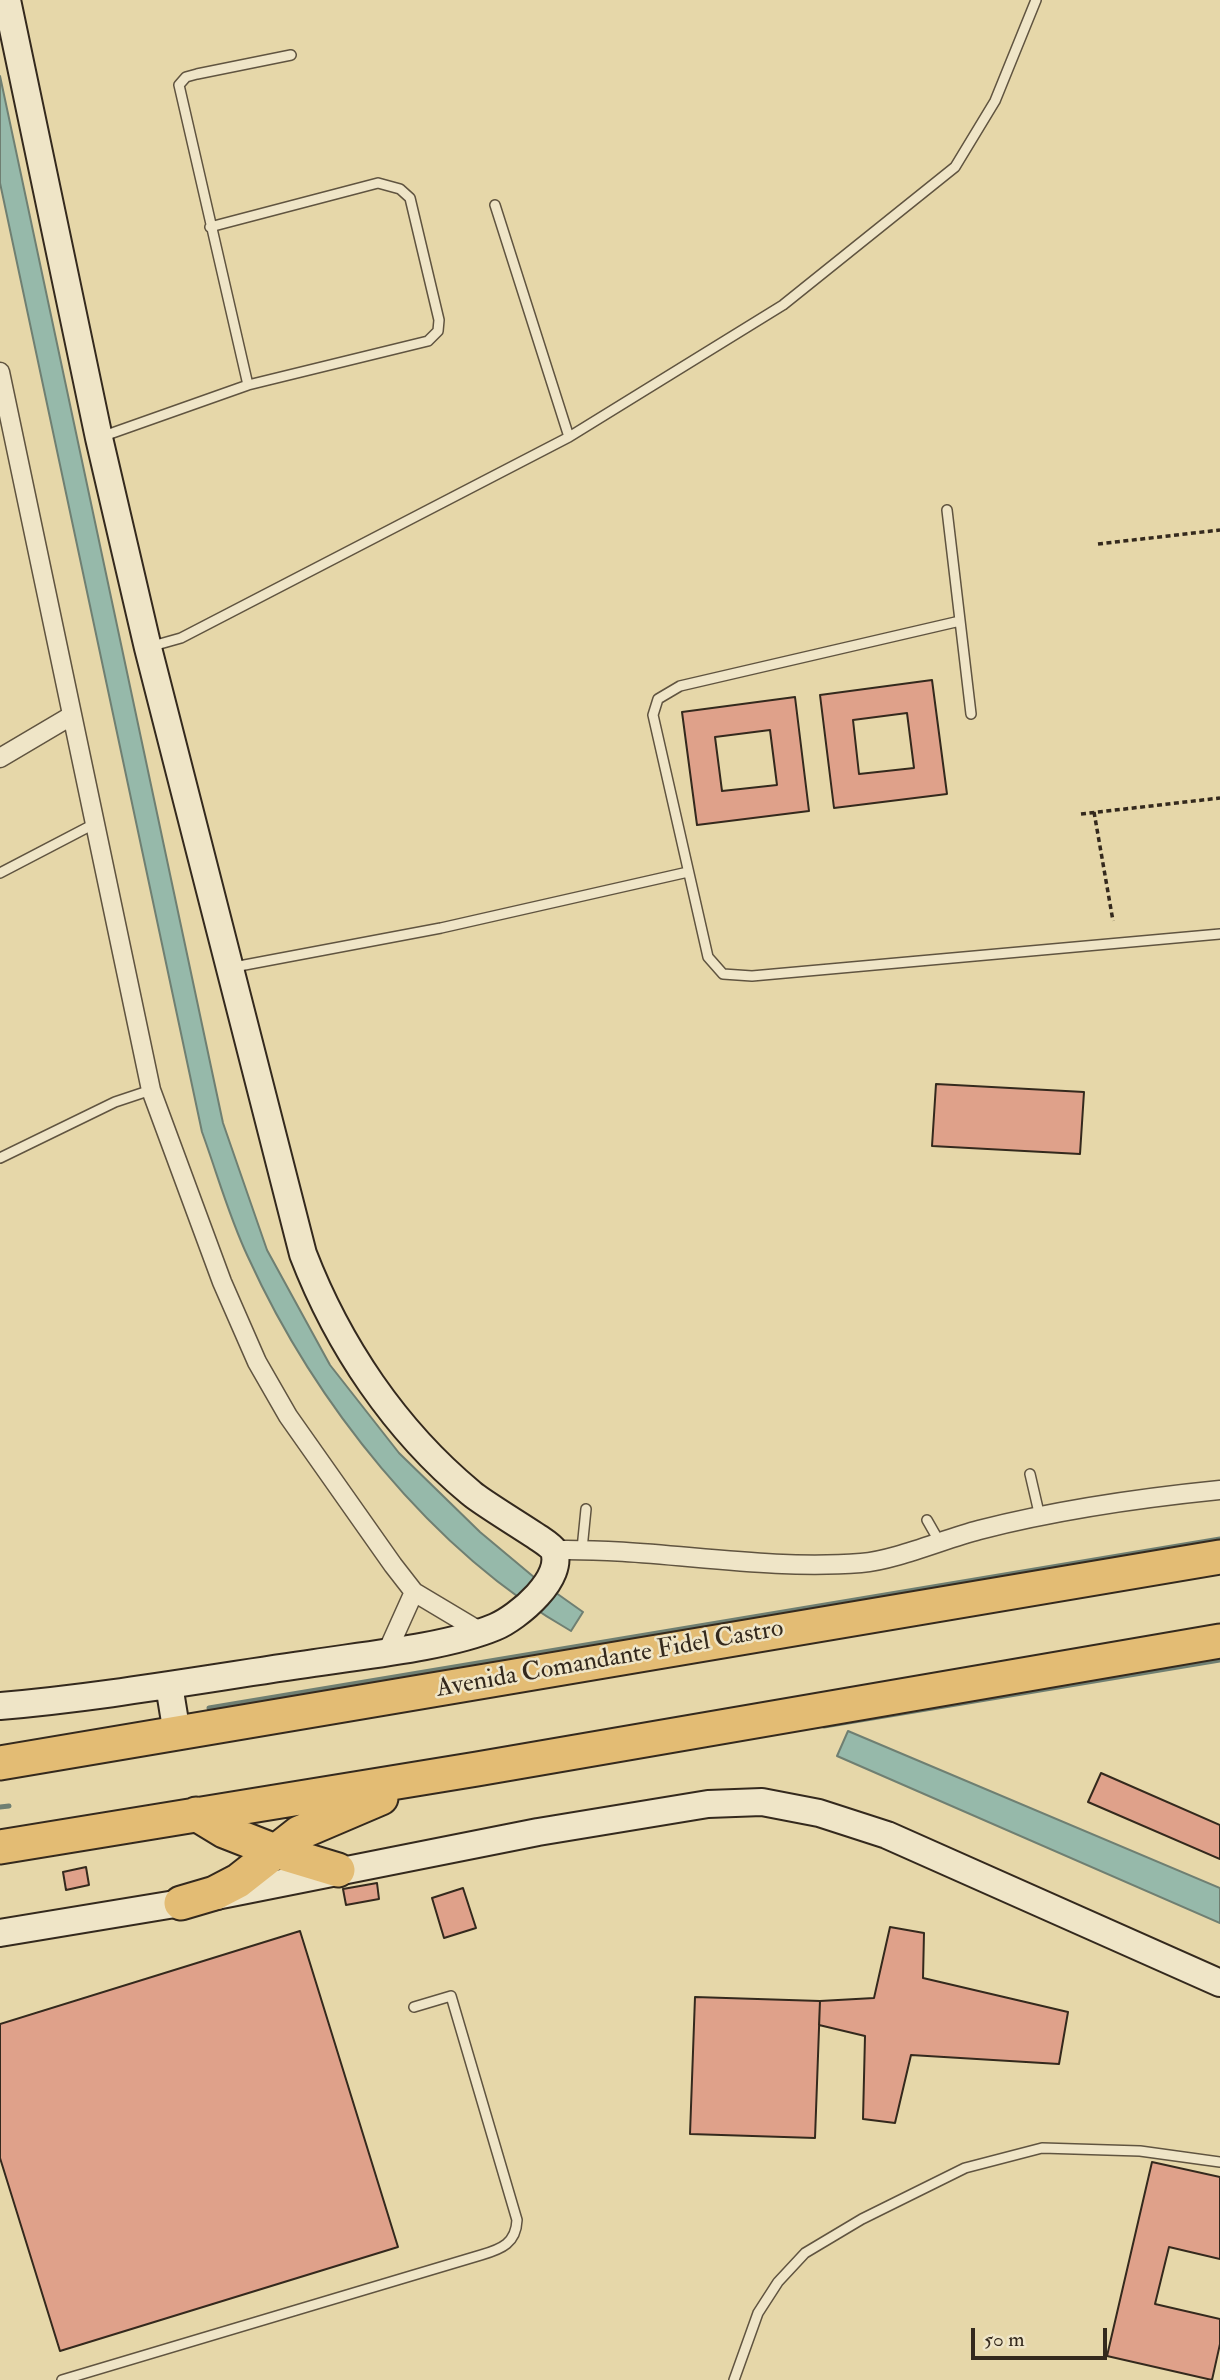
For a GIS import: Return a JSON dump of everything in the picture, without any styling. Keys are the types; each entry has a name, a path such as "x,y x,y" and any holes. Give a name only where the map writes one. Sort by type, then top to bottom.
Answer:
{"highway":[{"name":"Avenida Comandante Fidel Castro","path":"0,1763 1220,1557"},
{"path":"0,1847 477,1769 1220,1642"},
{"path":"181,1903 215,1893 238,1881 299,1833 327,1819 401,1791 477,1769"},
{"path":"196,1814 225,1831 275,1851 338,1870"},
{"path":"215,1893 226,1883 236,1865 232,1843 225,1831"}],"street":[{"path":"7,0 99,438 148,648 303,1254 339,1334 357,1364 436,1463 473,1495 515,1525 547,1542 553,1562"},
{"path":"0,372 151,1090 222,1282 257,1362 288,1416 414,1592 481,1632"},
{"path":"0,758 71,716"},
{"path":"0,1706 89,1698 387,1652 481,1632 525,1610 553,1562 582,1549 792,1566 865,1563 939,1541 1040,1518 1165,1496 1220,1490"},
{"path":"387,1652 414,1592"},
{"path":"169,1685 177,1734"},
{"path":"0,1933 181,1903 338,1870 708,1804 762,1802 819,1813 887,1835 1220,1983"}],"lane":[{"path":"148,648 181,638 569,437 783,305 955,167 995,102 1036,0"},
{"path":"248,385 179,85 186,77 197,74 291,55"},
{"path":"99,438 248,385 428,341 438,331 439,320 410,198 400,189 378,183 210,226"},
{"path":"495,205 569,437"},
{"path":"947,510 971,714"},
{"path":"960,621 680,686 658,699 653,715 708,957 723,974 752,976 1220,934"},
{"path":"0,873 94,824"},
{"path":"228,969 441,928 688,872"},
{"path":"0,1158 115,1102 151,1090"},
{"path":"1030,1474 1040,1518"},
{"path":"582,1549 586,1509"},
{"path":"927,1520 939,1541"},
{"path":"62,2380 488,2253 509,2244 516,2233 517,2220 451,1996 414,2007"},
{"path":"734,2380 758,2313 779,2282 805,2253 862,2219 965,2168 1042,2148 1139,2151 1220,2162"}],"path":[{"path":"1098,544 1220,530"},
{"path":"1081,814 1220,798"},
{"path":"1094,812 1113,921"}],"shaded area":[{"path":"0,76 223,1123 267,1250 330,1365 399,1453 480,1532 535,1578 583,1612 571,1631 520,1598 471,1559 425,1516 382,1468 342,1418 307,1365 275,1311 229,1211 202,1132 0,183"},
{"path":"848,1731 1220,1888 1220,1923 837,1756"}],"building":[{"path":"932,680 947,794 834,808 820,695","holes":["907,713 914,768 859,774 853,720"]},
{"path":"795,697 809,811 697,825 682,712","holes":["770,730 777,785 722,791 715,737"]},
{"path":"936,1084 1084,1092 1080,1154 932,1146"},
{"path":"1101,1773 1220,1825 1220,1859 1088,1802"},
{"path":"86,1867 89,1885 66,1890 63,1872"},
{"path":"377,1883 379,1899 346,1905 343,1889"},
{"path":"463,1888 476,1928 444,1938 432,1898"},
{"path":"890,1927 924,1933 923,1978 1068,2012 1059,2064 911,2055 895,2123 863,2119 865,2036 819,2025 820,2001 874,1998"},
{"path":"300,1931 398,2247 60,2351 0,2158 0,2024"},
{"path":"695,1997 820,2001 815,2138 690,2134"},
{"path":"1152,2162 1220,2177 1220,2259 1169,2247 1155,2304 1220,2319 1220,2344 1212,2380 1107,2356"}],"waterway":[{"path":"209,1708 1220,1539"},
{"path":"824,1726 1220,1660"},
{"path":"0,1807 9,1806"}]}
